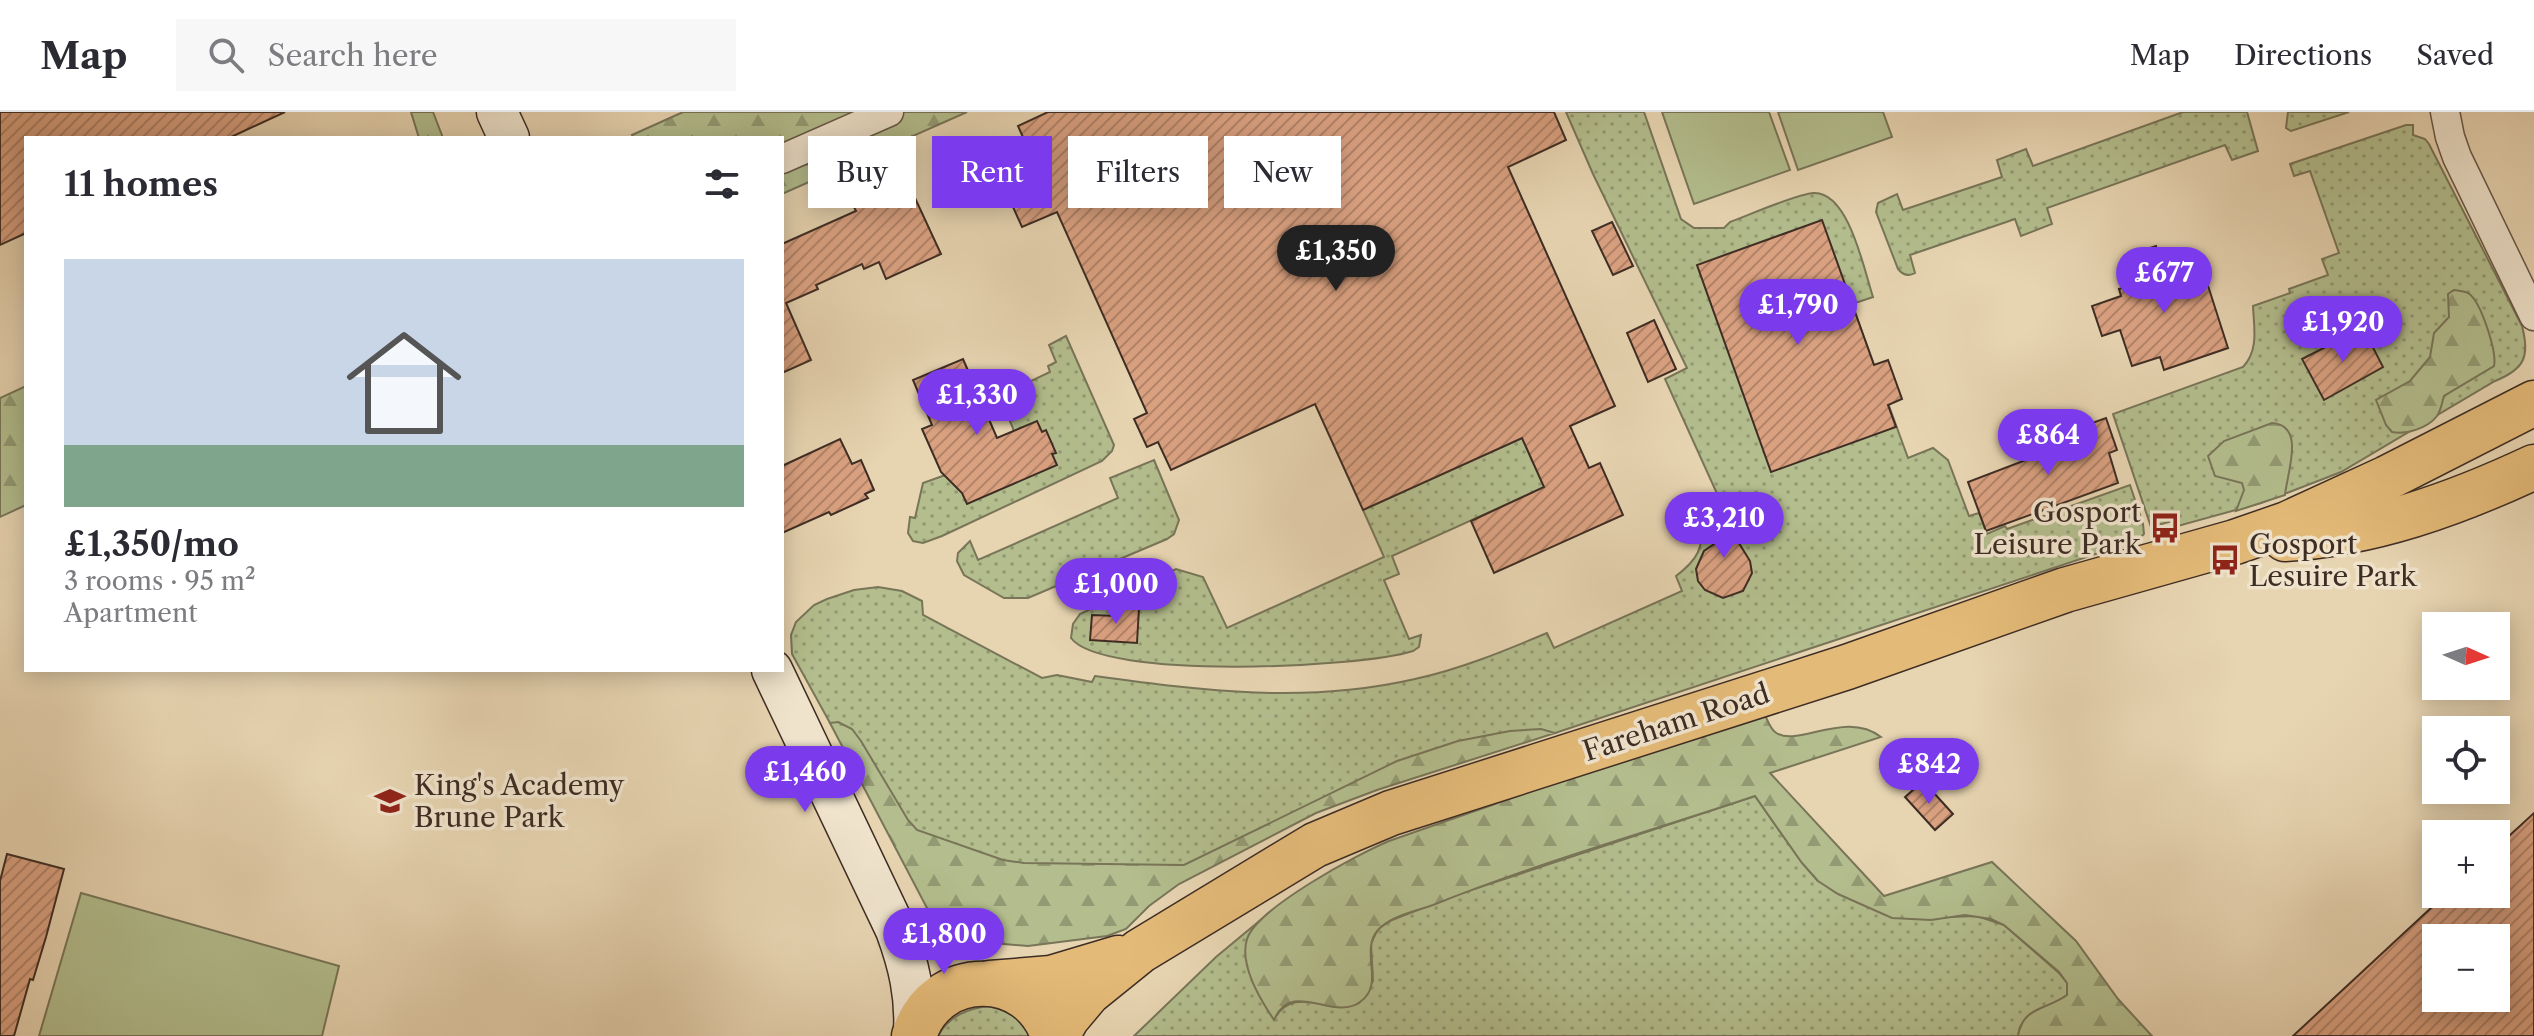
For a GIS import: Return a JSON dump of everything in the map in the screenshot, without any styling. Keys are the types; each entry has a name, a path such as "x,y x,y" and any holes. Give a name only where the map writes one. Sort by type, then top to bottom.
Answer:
{"main road":[{"path":"497,112 508,136"},
{"name":"Fareham Road","path":"1055,1036 1088,993 1140,951 1315,845 1391,813 1847,667 2065,590 2235,542 2287,524 2387,478 2534,403"},
{"path":"2287,524 2351,510 2407,491 2447,475 2534,426"},
{"name":"Fareham Road","path":"2235,542 2320,537 2421,514 2521,481"},
{"path":"773,672 896,930 908,961 914,990 914,1035"},
{"path":"896,930 913,951 960,980 1014,990 1026,997 1044,1017 1055,1036"},
{"name":"Fareham Road","path":"914,1035 924,1014 939,999 958,988 1037,981 1067,975 1140,951"}],"street":[{"path":"784,158 889,112"},
{"path":"2445,112 2457,157 2534,316"}],"green space":[{"path":"411,112 433,112 442,136 418,136"},
{"path":"683,112 967,112 913,136 808,136 808,182 784,193 784,136 633,136"},
{"path":"1566,112 1644,112 1681,219 1694,228 1724,228 1730,222 1806,194 1826,196 1837,205 1853,234 1873,297 1852,304 1908,458 1933,448 1948,460 1969,516 1979,513 1987,534 2130,485 2144,534 2138,540 1555,733 1473,739 1177,874 1000,866 914,838 830,723 792,654 791,635 796,622 814,605 854,590 878,587 902,591 922,601 923,615 1042,678 1057,675 1092,682 1095,676 1215,690 1295,693 1374,687 1432,675 1547,633 1554,648 1682,591 1676,576 1698,552 1701,538 1698,521 1724,509 1665,379 1687,368"},
{"path":"1662,112 1769,112 1790,170 1694,204"},
{"path":"1778,112 1883,112 1892,137 1798,170"},
{"path":"2183,112 2247,112 2258,151 2232,160 2225,145 2047,208 2052,224 2021,236 2015,219 1910,255 1915,273 1906,275 1898,269 1876,212 1878,203 1897,194 1903,210 2002,177 1997,160 2026,149 2033,166"},
{"path":"2288,112 2349,112 2291,131 2286,128"},
{"path":"2413,125 2413,135 2429,144 2522,326 2525,346 2523,360 2513,372 2341,472 2261,503 2178,526 2172,521 2151,527 2113,414 2243,367 2253,346 2253,306 2328,275 2322,259 2339,253 2310,171 2294,176 2290,164"},
{"path":"2454,290 2468,293 2478,306 2491,339 2494,366 2444,396 2438,414 2428,424 2410,431 2392,432 2376,400 2410,381 2430,357 2434,333 2449,317 2448,294"},
{"path":"1066,336 1114,445 1112,451 1102,461 942,536 923,543 913,541 908,533 910,517 915,518 923,483 962,469 1014,432 997,397 1050,372 1048,366 1056,362 1049,345"},
{"path":"24,387 24,506 0,517 0,398"},
{"path":"2272,423 2289,432 2292,441 2285,495 2236,511 2244,490 2242,483 2215,476 2208,456 2224,441"},
{"path":"1522,438 1536,468 1554,483 1392,556 1399,574 1384,580 1409,639 1421,635 1419,647 1413,651 1342,662 1234,667 1179,665 1130,660 1092,651 1071,638 1073,624 1080,614 1176,569 1203,577 1227,628 1384,557 1363,510"},
{"path":"1154,460 1179,520 1174,534 1167,539 1028,598 1004,598 964,575 957,561 958,553 970,541 978,560 1118,498 1110,478"},
{"path":"1765,715 1773,730 1784,736 1852,727 1867,729 1881,737 1770,773 1884,896 1992,862 2076,941 2118,999 2152,1036 2018,1036 2030,1014 2067,995 2067,983 2059,972 2004,925 1991,919 1965,915 1931,920 1892,918 1838,894 1818,881 1802,863 1755,796 1552,862 1389,921 1373,938 1372,977 1367,995 1349,1007 1291,1002 1282,1008 1274,1020 1263,1002 1246,960 1247,939 1255,926 1288,898 1355,857 1389,841 1707,730"},
{"path":"838,722 852,729 861,741 917,830 1003,860 1024,863 1184,865 1397,761 1458,741 1510,731 1541,729 1555,733 1377,790 1316,813 1179,884 1149,906 1126,929 1107,936 1028,946 969,941 938,924 830,723"},
{"path":"1755,796 1818,881 1948,917 1977,916 2004,925 2059,973 2067,983 2067,995 2025,1019 2018,1036 1134,1036 1216,957 1269,913 1255,927 1250,938 1248,962 1261,998 1274,1019 1282,1009 1301,1002 1335,1005 1359,1003 1373,981 1371,943 1378,929 1392,920 1456,895"},
{"path":"81,893 339,966 322,1036 39,1036"},
{"path":"988,1006 1014,1016 1033,1036 938,1036 959,1015"}],"building":[{"path":"0,112 285,112 233,136 24,136 24,234 0,245"},
{"path":"1048,112 1554,112 1566,140 1508,167 1615,406 1570,426 1589,468 1600,463 1623,515 1494,573 1471,521 1544,487 1522,438 1363,510 1315,404 1171,470 1158,442 1147,447 1134,419 1147,413 1057,212 1022,227 1013,208 1052,208 1052,136 1022,136 1018,126"},
{"path":"916,200 941,254 886,279 879,262 864,269 862,264 786,303 811,360 784,372 784,243 856,211 854,208 916,208"},
{"path":"1822,220 1874,365 1888,360 1902,399 1888,405 1896,427 1771,472 1697,265"},
{"path":"1612,222 1633,266 1613,275 1592,231"},
{"path":"2156,246 2165,273 2195,263 2196,269 2202,267 2228,348 2164,370 2160,357 2132,366 2120,330 2102,336 2092,306 2121,296 2119,289 2144,281 2135,253"},
{"path":"1654,320 1676,369 1648,382 1627,333"},
{"path":"2363,328 2383,367 2324,400 2302,359"},
{"path":"963,359 997,438 1037,421 1042,432 1046,430 1056,453 1052,454 1057,465 967,504 962,493 941,472 922,429 932,425 913,380"},
{"path":"2106,418 2117,450 2109,453 2118,483 1986,531 1968,482 2060,447 2056,436"},
{"path":"840,439 852,464 861,460 874,490 865,494 868,498 784,532 784,465"},
{"path":"1729,507 1740,533 1734,535 1750,561 1752,573 1743,591 1723,598 1705,590 1698,581 1696,569 1704,551 1720,540 1710,515"},
{"path":"1117,607 1139,608 1137,643 1090,640 1092,615 1117,616"},
{"path":"1923,781 1953,814 1935,830 1905,797"},
{"path":"2534,813 2534,1036 2293,1036 2431,908 2510,908 2510,835"},
{"path":"7,854 64,869 14,1036 0,1036 0,881"}],"place":[{"name":"Gosport Leisure Park","path":"2165,528"},
{"name":"Gosport Lesuire Park","path":"2225,560"},
{"name":"King's Academy Brune Park","path":"390,801"}]}
